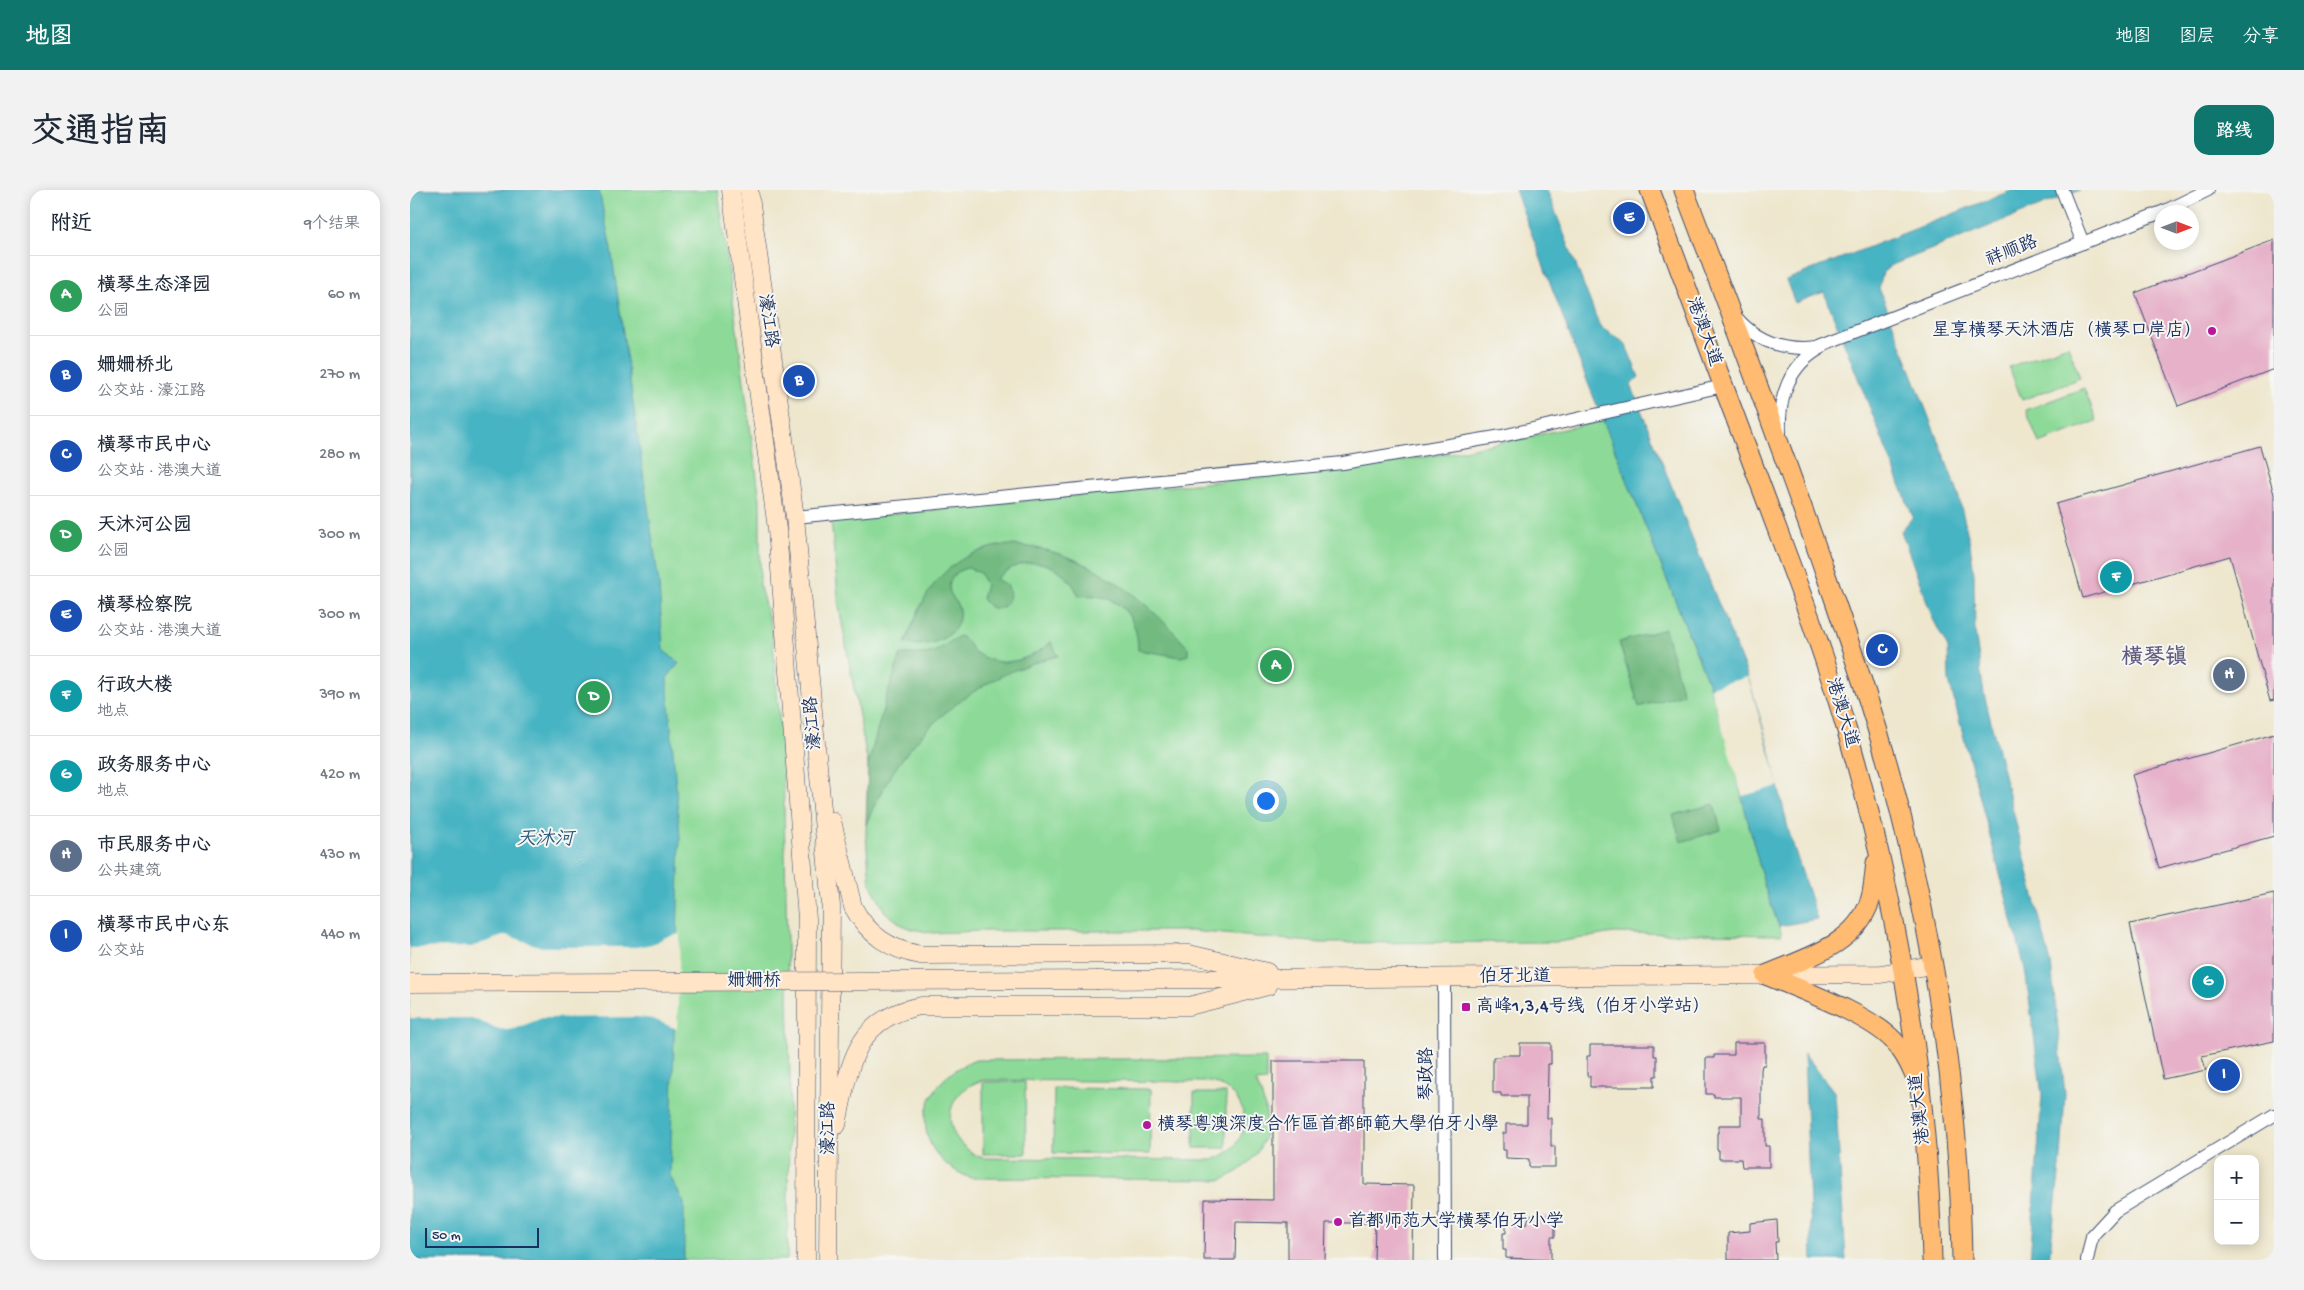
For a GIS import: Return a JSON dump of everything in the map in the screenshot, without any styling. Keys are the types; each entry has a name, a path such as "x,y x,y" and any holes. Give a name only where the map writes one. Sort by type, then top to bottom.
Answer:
{"main road":[{"name":"濠江路","path":"731,190 777,529 807,919 806,1260"},
{"name":"濠江路","path":"749,190 795,517 830,906 828,1260"},
{"name":"港澳大道","path":"1650,190 1827,669 1846,728 1878,846 1903,970 1921,1098 1929,1188 1932,1260"},
{"name":"港澳大道","path":"1684,190 1780,445 1874,720 1907,841 1932,964 1953,1118 1962,1260"},
{"path":"816,751 853,907 859,918 875,937 897,949 921,955 1189,954 1297,978"},
{"path":"1766,975 1831,947 1846,937 1858,924 1867,908 1873,891 1878,846"},
{"name":"伯牙北道","path":"1098,980 1881,974 1932,964"},
{"path":"1766,975 1878,1027 1894,1041 1906,1058 1916,1077 1921,1098"},
{"path":"829,1162 853,1055 867,1034 897,1012 921,1006 1190,1006 1297,978"},
{"name":"姗姗桥","path":"410,983 1098,980"}],"street":[{"path":"2062,190 2083,243"},
{"name":"祥顺路","path":"1728,305 1750,332 1771,343 1793,348 1816,347 1905,314 2188,201 2208,190"},
{"name":"祥顺路","path":"1780,445 1780,407 1787,384 1808,357 1828,344"},
{"path":"795,517 1343,463 1467,443 1723,386"},
{"name":"琴政路","path":"1444,977 1446,1260"},
{"path":"2087,1260 2092,1236 2115,1211 2274,1114"}],"green space":[{"name":"天沐河","path":"410,190 718,190 760,500 760,587 772,630 783,763 790,1080 787,1260 410,1260"},
{"path":"2068,345 2080,378 2022,400 2009,367"},
{"path":"2084,388 2097,421 2039,443 2026,410"},
{"path":"1603,421 1710,687 1732,758 1765,888 1782,935 1614,933 1558,942 1322,943 1191,931 980,931 933,933 902,925 885,912 870,883 866,836 868,765 839,607 831,520 1344,469 1450,453"},
{"path":"1003,545 1031,547 1057,553 1083,563 1106,576 1129,591 1170,628 1188,648 1188,655 1181,657 1138,650 1134,626 1122,608 1104,598 1079,596 1063,574 1053,567 1042,563 1019,565 1007,570 996,579 1008,586 1010,593 1006,604 997,609 992,608 982,598 986,585 980,573 968,568 959,571 952,578 949,586 959,610 959,620 955,628 949,635 932,643 905,644 920,608 939,578 965,557"},
{"path":"1665,629 1683,694 1639,707 1619,642"},
{"path":"959,636 975,652 984,658 994,661 1014,661 1024,658 1034,654 1051,642 1058,656 1026,666 995,679 967,696 941,716 897,766 880,794 866,825 868,765 886,698 901,654 925,654 936,651"},
{"path":"1714,804 1721,830 1681,842 1673,815"},
{"path":"1266,1058 1266,1081 1256,1082 1266,1113 1266,1127 1263,1140 1258,1152 1249,1162 1237,1172 1222,1180 971,1178 950,1167 936,1153 927,1136 926,1118 930,1101 940,1084 955,1070 976,1060","holes":["983,1080 1210,1082 1225,1088 1235,1097 1242,1108 1244,1120 1242,1132 1236,1143 1226,1153 1212,1160 983,1158 969,1151 959,1141 953,1130 950,1118 952,1107 958,1096 968,1087"]},
{"path":"983,1082 1025,1082 1026,1154 983,1154"},
{"path":"1054,1088 1151,1089 1150,1154 1053,1153"},
{"path":"1194,1093 1226,1093 1226,1148 1194,1148"}],"water":[{"name":"天沐河","path":"410,190 599,190 611,249 659,584 663,650 679,663 667,678 680,837 670,1176 684,1203 684,1260 410,1260"},
{"path":"1515,190 1547,190 1600,327 1625,343 1639,377 1631,385 1748,677 1769,748 1789,832 1817,919 1779,926 1765,888 1732,758 1710,687 1584,373"},
{"path":"2013,190 2080,190 1892,265 1883,272 1879,288 1957,490 1970,544 1974,574 1975,632 1984,694 2051,964 2065,1094 2061,1158 2049,1260 2030,1260 2042,1095 2025,969 1949,681 1948,648 1933,619 1901,531 1913,517 1824,292 1795,303 1786,280"},
{"path":"1804,1053 1835,1093 1846,1260 1812,1260"}],"pier":[{"path":"1748,677 1779,786 1742,796 1710,687"},
{"path":"680,934 677,1029 653,1019 637,1017 542,1018 507,1030 499,1029 471,1018 410,1018 410,948 471,947 506,935 542,947 637,947"}],"building":[{"name":"星享横琴天沐酒店（横琴口岸店）","path":"2274,240 2274,369 2178,406 2135,293"},
{"path":"2260,446 2274,494 2274,700 2270,701 2230,556 2083,598 2056,504"},
{"path":"2274,734 2274,836 2159,868 2132,775"},
{"path":"2274,893 2274,1041 2202,1056 2206,1070 2163,1079 2130,924"},
{"path":"1520,1043 1551,1043 1551,1064 1548,1064 1547,1118 1551,1118 1551,1146 1555,1146 1555,1167 1529,1167 1529,1159 1506,1158 1506,1150 1503,1150 1503,1133 1506,1133 1506,1124 1527,1124 1527,1096 1501,1096 1501,1093 1493,1093 1493,1057 1520,1055"},
{"path":"1734,1043 1765,1043 1765,1065 1762,1065 1761,1070 1761,1119 1765,1119 1765,1146 1769,1146 1769,1167 1742,1167 1741,1159 1719,1159 1717,1133 1719,1133 1719,1125 1741,1125 1741,1097 1714,1097 1714,1094 1706,1094 1706,1058 1714,1058 1714,1055 1734,1055"},
{"path":"1590,1045 1654,1045 1654,1056 1657,1056 1657,1076 1654,1076 1654,1087 1590,1087 1590,1076 1587,1076 1587,1056 1590,1056"},
{"path":"1273,1061 1364,1061 1364,1184 1414,1185 1413,1260 1374,1260 1375,1223 1326,1223 1325,1260 1288,1260 1288,1223 1236,1222 1235,1260 1204,1260 1205,1199 1273,1200"},
{"path":"1529,1216 1555,1216 1555,1237 1551,1237 1551,1260 1506,1258 1506,1250 1503,1250 1503,1233 1506,1233 1506,1224 1527,1224"},
{"path":"1777,1220 1778,1242 1775,1242 1776,1260 1728,1260 1728,1233 1750,1231 1750,1223"}],"place":[{"name":"横琴检察院","path":"1629,218"},
{"name":"星享横琴天沐酒店（横琴口岸店）","path":"2212,331"},
{"name":"姗姗桥北","path":"799,381"},
{"name":"行政大楼","path":"2116,577"},
{"name":"横琴市民中心","path":"1882,650"},
{"name":"横琴生态泽园","path":"1276,666"},
{"name":"市民服务中心","path":"2229,675"},
{"name":"天沐河公园","path":"594,697"},
{"name":"政务服务中心","path":"2208,982"},
{"name":"高峰1,3,4号线（伯牙小学站）","path":"1466,1007"},
{"name":"横琴市民中心东","path":"2224,1075"},
{"name":"橫琴粵澳深度合作區首都師範大學伯牙小學","path":"1147,1125"},
{"name":"首都师范大学横琴伯牙小学","path":"1338,1222"}],"district":[{"name":"横琴镇","path":"2154,659"}]}
